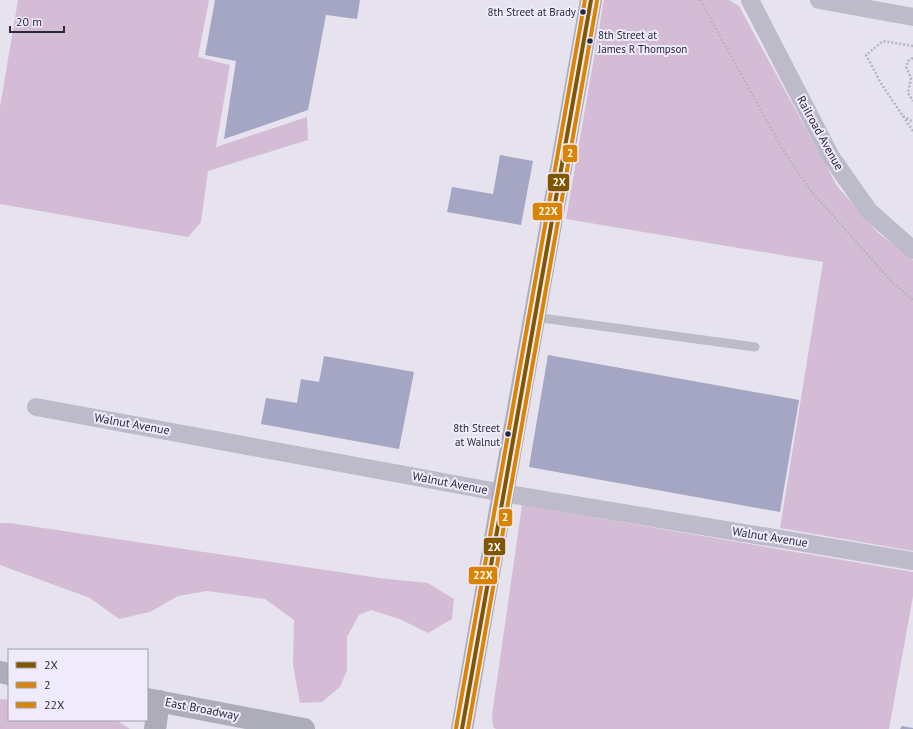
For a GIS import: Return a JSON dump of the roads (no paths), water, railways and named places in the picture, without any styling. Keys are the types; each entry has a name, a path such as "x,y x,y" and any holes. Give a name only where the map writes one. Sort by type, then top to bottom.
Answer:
{"main road":[{"path":"462,729 591,0"},
{"path":"153,700 155,729"},
{"name":"East Broadway","path":"153,700 304,729"}],"street":[{"name":"Railroad Avenue","path":"750,0 831,157 868,211 913,250"},
{"path":"819,0 913,17"},
{"name":"Walnut Avenue","path":"36,407 503,493 913,560"}],"lane":[{"path":"534,317 755,347"}],"place":[{"name":"8th Street at Brady","path":"583,12"},
{"name":"8th Street at James R Thompson","path":"590,41"},
{"name":"8th Street at Walnut","path":"508,434"}]}
